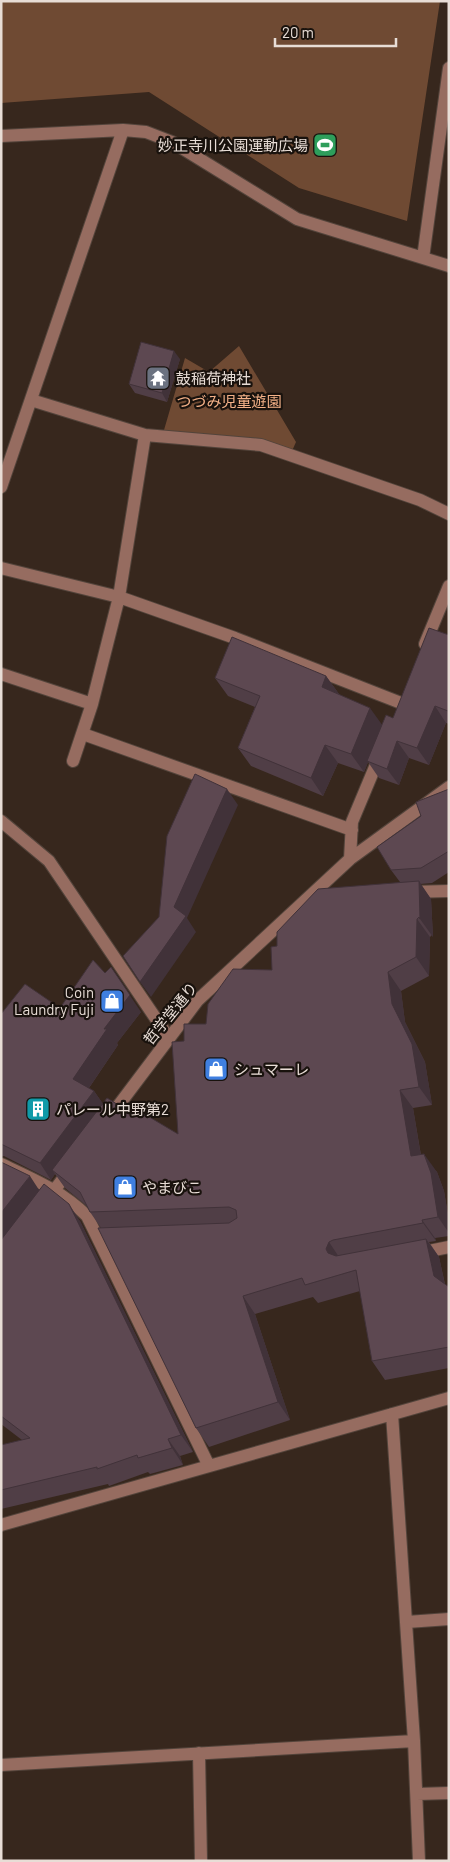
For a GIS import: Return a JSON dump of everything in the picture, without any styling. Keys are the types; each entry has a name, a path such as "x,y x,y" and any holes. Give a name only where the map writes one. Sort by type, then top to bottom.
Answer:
{"street":[{"path":"423,258 449,68"},
{"path":"1,487 123,130"},
{"path":"1,136 123,130 146,132 172,142 297,219 449,266"},
{"path":"31,400 145,435 261,445 410,497 449,514"},
{"path":"73,761 92,704 119,597 145,435"},
{"path":"1,568 119,597 235,638 401,703"},
{"path":"420,658 449,586"},
{"path":"1,674 92,704"},
{"path":"83,734 352,830"},
{"path":"350,859 352,822 386,740"},
{"name":"哲学堂通り","path":"103,1126 198,1000 350,859 449,787"},
{"path":"1,821 48,861 169,1038"},
{"path":"394,893 449,891"},
{"path":"305,900 325,899"},
{"path":"38,1211 79,1157"},
{"path":"1,1164 55,1189 72,1201 87,1216 104,1238 210,1466"},
{"path":"403,1256 449,1248"},
{"path":"1,1525 449,1398"},
{"path":"392,1414 407,1622 419,1861"},
{"path":"407,1622 449,1619"},
{"path":"1,1765 414,1740"},
{"path":"199,1753 202,1861"},
{"path":"417,1794 449,1794"}],"green space":[{"name":"妙正寺川公園運動広場","path":"1,1 440,1 407,221 299,188 149,92 1,103"},
{"name":"つづみ児童遊園","path":"239,346 296,442 292,451 164,430 185,358 209,372"}],"building":[{"path":"141,342 174,351 162,393 129,384"},
{"path":"429,628 449,635 449,709 448,711 435,706 417,748 397,741 387,769 367,761 386,715 393,718"},
{"path":"232,637 326,676 322,687 370,708 351,754 325,745 311,778 238,748 260,696 215,678"},
{"path":"195,774 227,789 174,907 186,916 140,982 123,956 159,917 167,836"},
{"path":"449,789 449,851 421,868 391,870 377,847 421,816 416,802"},
{"path":"419,881 420,919 419,917 417,919 416,957 388,972 392,1004 412,1044 419,1087 400,1090 411,1156 424,1154 431,1173 438,1217 422,1220 423,1223 333,1240 329,1242 326,1249 328,1253 336,1256 426,1239 434,1276 449,1287 449,1347 372,1361 356,1270 305,1285 302,1278 243,1296 278,1402 196,1428 98,1228 229,1223 237,1218 236,1210 229,1207 90,1212 80,1192 52,1170 107,1098 138,1117 141,1112 178,1134 172,1042 184,1041 184,1024 206,1024 208,1004 233,969 272,970 271,947 277,946 277,932 318,889"},
{"path":"93,960 105,973 111,967 130,995 104,1029 107,1029 73,1079 94,1091 40,1163 1,1144 1,1014 25,984 60,1008"},
{"path":"1,1162 30,1176 1,1213"},
{"path":"44,1184 69,1204 181,1435 168,1439 172,1448 138,1458 137,1455 97,1469 97,1467 1,1490 1,1445 30,1438 1,1416 1,1240"}],"place":[{"name":"妙正寺川公園運動広場","path":"325,145"},
{"name":"鼓稲荷神社","path":"158,378"},
{"name":"Coin Laundry Fuji","path":"112,1001"},
{"name":"シュマーレ","path":"216,1069"},
{"name":"パレール中野第2","path":"38,1109"},
{"name":"やまびこ","path":"125,1187"}]}
